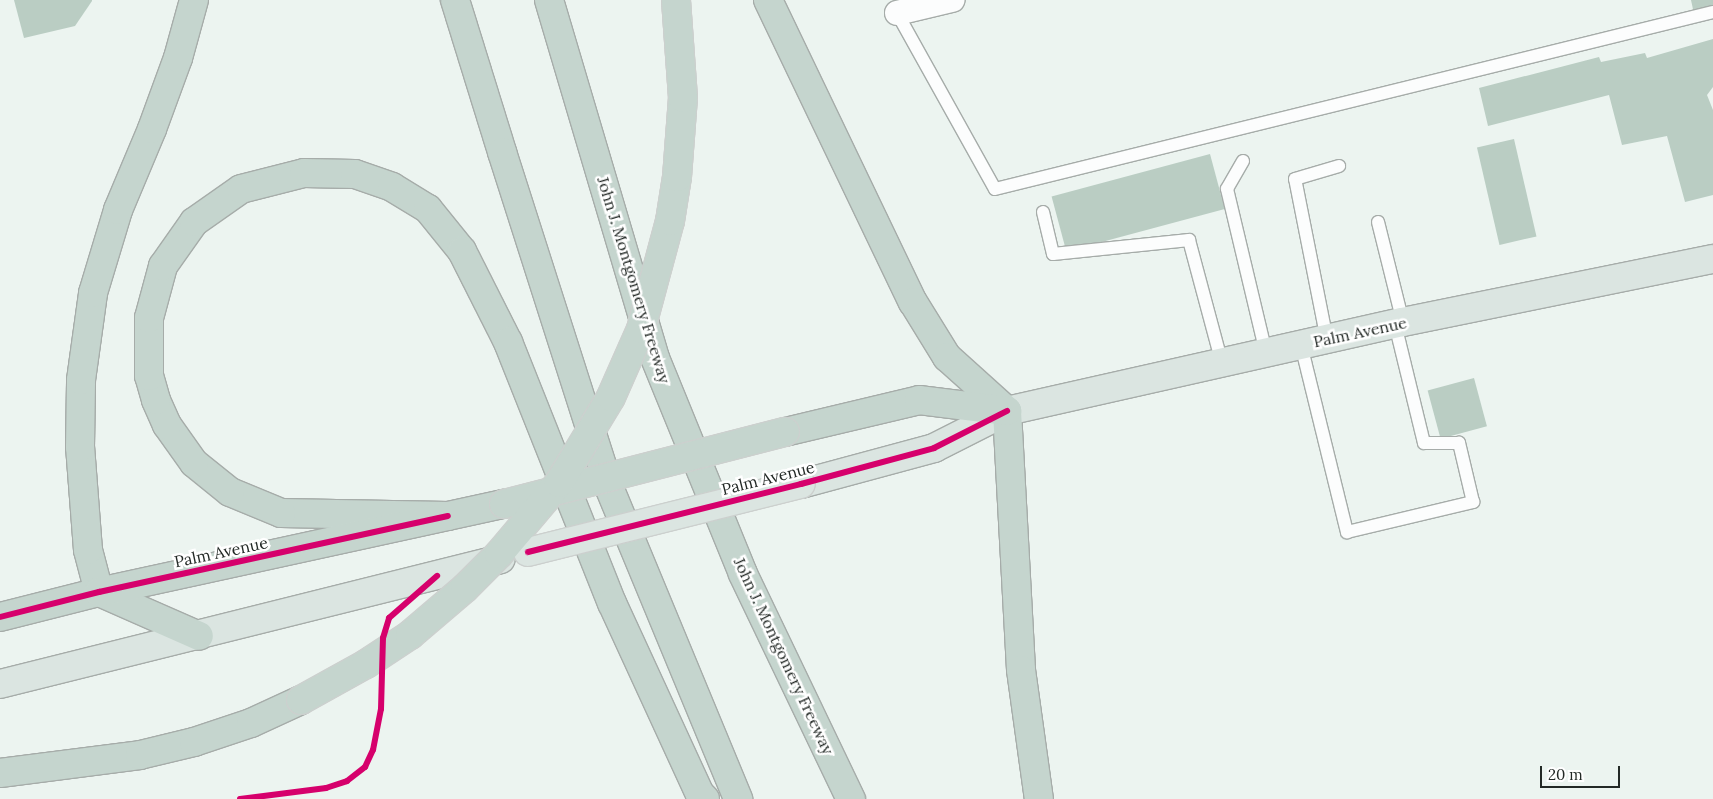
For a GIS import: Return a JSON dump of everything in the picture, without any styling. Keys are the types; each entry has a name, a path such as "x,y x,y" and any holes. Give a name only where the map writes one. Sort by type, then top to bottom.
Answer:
{"highway":[{"path":"194,0 178,58 152,129 118,210 94,293 81,380 80,447 88,550 99,592 199,636"},
{"path":"456,0 502,152 609,487 738,799"},
{"name":"John J. Montgomery Freeway","path":"549,0 655,358 744,574 851,799"},
{"path":"0,773 140,755 194,742 251,723 301,700 366,664 410,635 442,610 499,554 559,483 611,397 641,329 670,221 677,177 683,98 676,0"},
{"path":"768,0 913,302 947,357 1007,411 1021,670 1039,799"},
{"path":"448,516 281,513 230,492 194,463 167,425 156,400 150,376 149,318 163,266 194,222 241,189 304,173 355,174 392,187 428,209 462,251 508,342 612,603 700,794 705,799"},
{"name":"Palm Avenue","path":"0,617 99,592 504,504 785,432 920,400 1007,411"}],"main road":[{"name":"Palm Avenue","path":"0,684 199,636 801,484 934,448 1007,411 1399,323 1713,259"}],"street":[{"path":"897,13 952,0"}],"lane":[{"path":"897,13 995,189 1713,12"},
{"path":"1242,161 1227,189 1266,353"},
{"path":"1339,166 1295,178 1314,342 1347,532 1473,502 1459,443 1424,443 1378,222"},
{"path":"1043,212 1053,254 1189,240 1222,363"}],"building":[{"path":"14,0 92,1 75,26 24,38"},
{"path":"1691,0 1713,0 1713,9 1694,14"},
{"path":"1713,39 1713,87 1707,95 1713,110 1713,195 1685,202 1667,136 1622,145 1609,95 1488,126 1479,88 1599,57 1601,62 1645,53 1647,58"},
{"path":"1514,139 1536,236 1499,245 1477,148"},
{"path":"1210,154 1225,209 1066,252 1052,196"},
{"path":"1474,378 1487,426 1441,439 1428,390"}],"cycle path":[{"path":"528,552 801,484 934,448 1007,411"},
{"path":"0,617 99,592 448,516"},
{"path":"240,799 326,788 347,781 365,767 373,750 381,709 383,638 389,618 437,576"}]}
